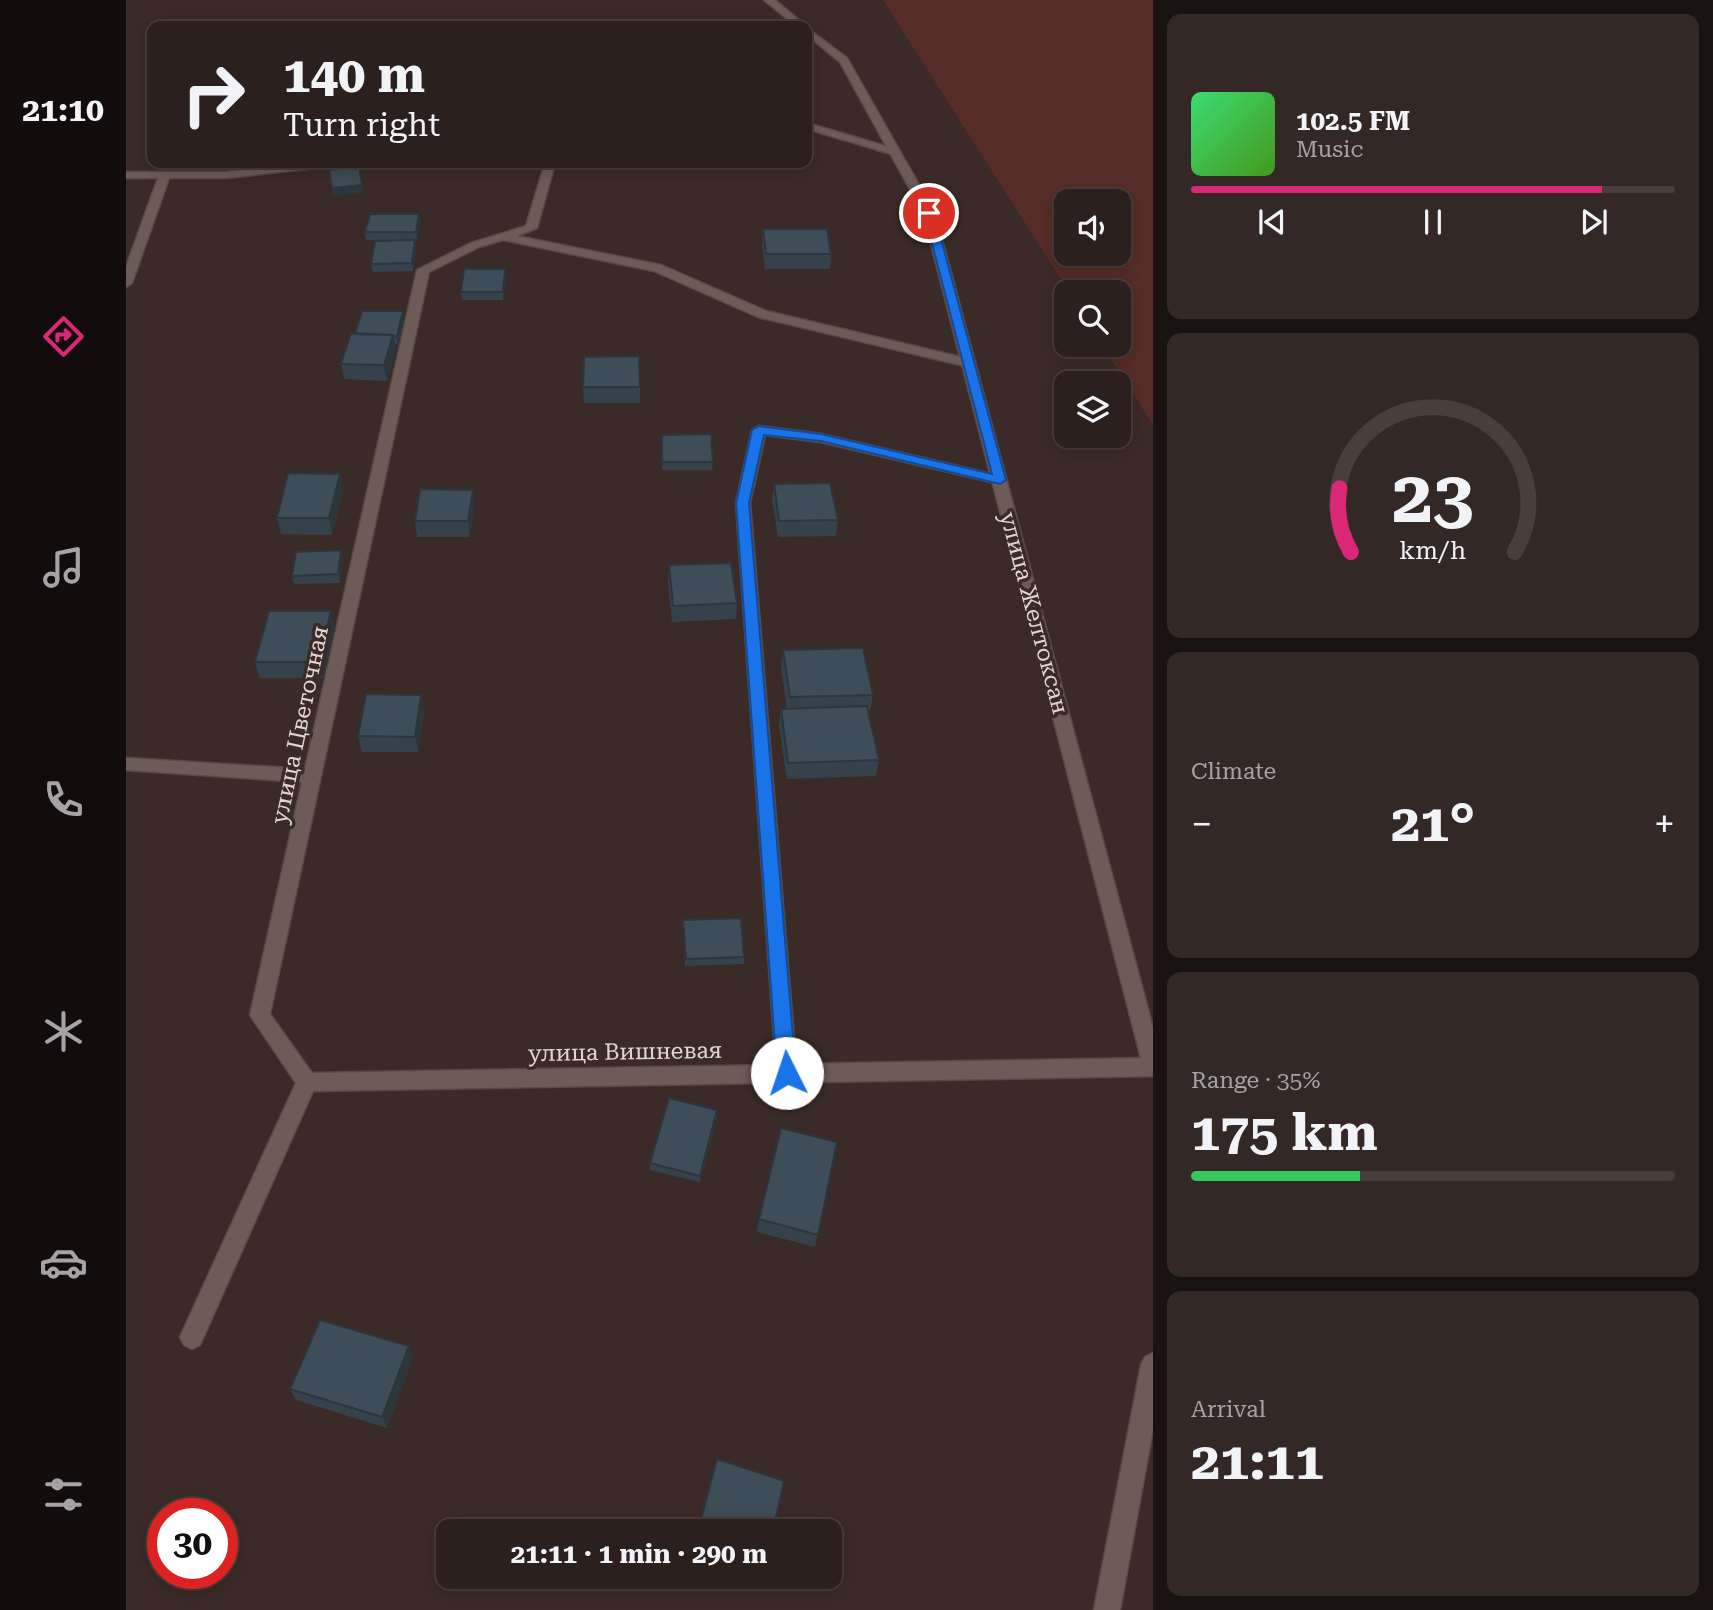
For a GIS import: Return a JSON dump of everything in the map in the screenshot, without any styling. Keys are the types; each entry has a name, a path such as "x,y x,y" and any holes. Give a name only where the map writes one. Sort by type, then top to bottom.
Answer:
{"street":[{"path":"769,0 795,21"},
{"name":"улица Желтоксан","path":"812,35 844,60 929,213 1153,1066"},
{"path":"812,128 895,152"},
{"path":"126,175 226,175 288,168"},
{"name":"улица Цветочная","path":"307,1082 260,1015 423,270 475,244 531,228 549,168"},
{"path":"126,283 165,175"},
{"path":"500,237 657,268 762,314 969,363"},
{"path":"787,1073 743,503 759,430 821,438 1000,480"},
{"path":"126,764 312,776"},
{"name":"улица Вишневая","path":"307,1082 1153,1066"},
{"path":"192,1338 307,1082"},
{"path":"1107,1610 1153,1365"}],"shaded area":[{"path":"883,0 1153,0 1153,425 1131,390 1131,371 1119,371 1110,357 1131,357 1131,280 1061,280"}],"building":[{"path":"359,168 362,185 332,188 329,170"},
{"path":"370,214 419,214 416,232 365,232"},
{"path":"763,229 827,229 831,254 766,254"},
{"path":"415,240 412,263 371,264 375,241"},
{"path":"464,269 505,269 503,292 461,292"},
{"path":"362,311 403,311 397,336 355,334"},
{"path":"351,333 393,335 384,365 341,364"},
{"path":"639,356 640,387 583,387 584,357"},
{"path":"711,434 713,462 662,462 662,435"},
{"path":"288,473 340,474 329,518 277,518"},
{"path":"830,483 838,520 779,521 774,484"},
{"path":"420,489 473,490 468,521 415,521"},
{"path":"341,550 338,574 292,576 296,552"},
{"path":"731,563 737,603 673,606 669,565"},
{"path":"269,611 331,611 319,662 255,662"},
{"path":"863,648 873,695 790,697 783,650"},
{"path":"366,694 421,695 415,737 358,736"},
{"path":"867,706 879,760 788,763 781,709"},
{"path":"741,918 744,957 686,959 683,920"},
{"path":"669,1098 717,1110 700,1176 650,1163"},
{"path":"781,1128 837,1142 818,1235 759,1219"},
{"path":"320,1320 409,1346 382,1417 290,1389"},
{"path":"717,1459 784,1481 776,1519 701,1519"}],"route":[{"path":"787,1073 743,503 759,430 821,438 1000,480 929,213"}]}
